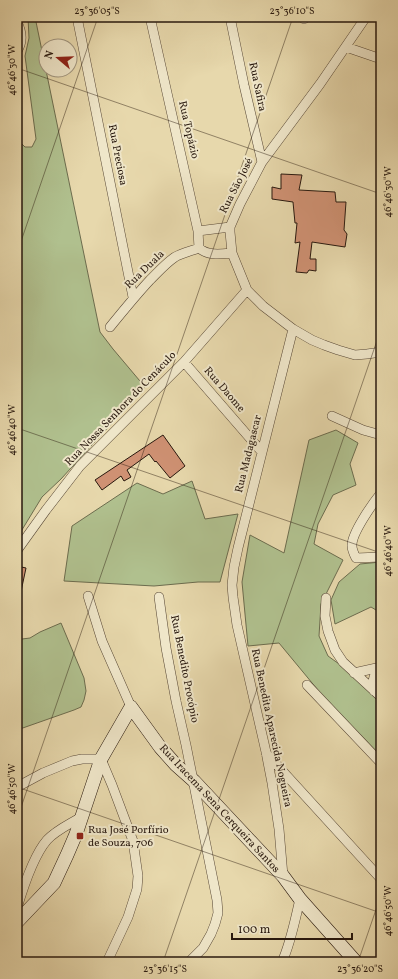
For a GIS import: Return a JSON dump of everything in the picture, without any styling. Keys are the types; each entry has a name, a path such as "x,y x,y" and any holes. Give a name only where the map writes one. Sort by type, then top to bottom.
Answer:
{"main road":[{"path":"17,922 54,883 67,855 101,759 131,707"},
{"name":"Rua Iracema Sena Cerqueira Santos","path":"131,707 160,747 283,876 300,899 356,962"}],"street":[{"name":"Rua Preciosa","path":"77,17 134,297"},
{"name":"Rua Topázio","path":"150,17 198,231 199,248"},
{"name":"Rua Safira","path":"230,17 262,162"},
{"name":"Rua São José","path":"366,17 346,47 262,162 230,227 232,253 239,272 247,290 263,306 293,329 324,345 355,355 381,352"},
{"path":"17,51 22,36 18,21"},
{"path":"346,47 381,59"},
{"path":"198,231 230,227"},
{"name":"Rua Duala","path":"110,327 134,297 166,264 176,257 199,248"},
{"path":"199,248 202,251 213,254 232,253"},
{"name":"Rua Nossa Senhora do Cenáculo","path":"18,549 80,466 184,362 247,290"},
{"name":"Rua Madagascar","path":"232,585 238,548 293,329"},
{"name":"Rua Daome","path":"184,362 262,452"},
{"path":"332,416 364,430 381,435"},
{"path":"381,493 366,515 353,539 352,546 356,558 381,557"},
{"name":"Rua Benedita Aparecida Nogueira","path":"232,585 238,625 266,752 279,829 283,876"},
{"name":"Rua Iracema Sena Cerqueira Santos","path":"88,596 102,641 131,707"},
{"name":"Rua Benedito Procópio","path":"159,597 166,648 194,781 218,912 211,934 203,948 189,962"},
{"path":"326,598 325,616 328,631 335,650 343,662 381,697"},
{"path":"354,672 381,667"},
{"path":"374,691 373,679 375,673 381,667"},
{"path":"307,685 381,764"},
{"name":"Rua Benedito Procópio","path":"178,767 184,760 186,744"},
{"path":"266,752 381,879"},
{"path":"17,787 43,773 72,761 82,759 101,759 133,841 138,876 137,889 128,917 107,962"},
{"path":"202,822 205,809 211,800"},
{"path":"17,908 29,872 47,840 56,832 81,817"},
{"path":"282,962 293,928 300,899"}],"green space":[{"path":"28,17 35,17 39,38 38,38 38,78 48,78 100,332 145,387 61,479 42,497 17,538 17,139 25,147 32,147 36,139 25,56 29,38"},
{"path":"336,430 358,443 350,464 356,485 333,495 318,524 314,544 343,560 321,604 319,636 328,656 346,669 381,704 381,756 327,701 279,643 248,646 242,582 250,535 284,553 309,440"},
{"path":"192,481 205,519 238,514 220,582 198,582 154,586 64,581 72,526 137,483 163,494"},
{"path":"381,562 381,613 371,607 335,624 331,600 339,582 360,564"},
{"path":"61,623 84,678 86,691 84,700 81,707 17,730 17,636 22,639 30,638"}],"building":[{"path":"281,174 302,175 299,190 335,192 336,202 346,202 344,230 347,234 345,247 312,242 310,259 316,259 316,271 309,270 307,273 296,272 300,242 295,243 297,223 295,223 293,202 272,199 272,187 281,189"},
{"path":"163,435 185,466 170,478 149,454 127,470 131,477 124,481 121,476 102,490 95,480"},
{"path":"17,566 26,568 20,596 17,596"}],"place":[{"name":"Rua José Porfírio de Souza, 706","path":"80,836"}]}
